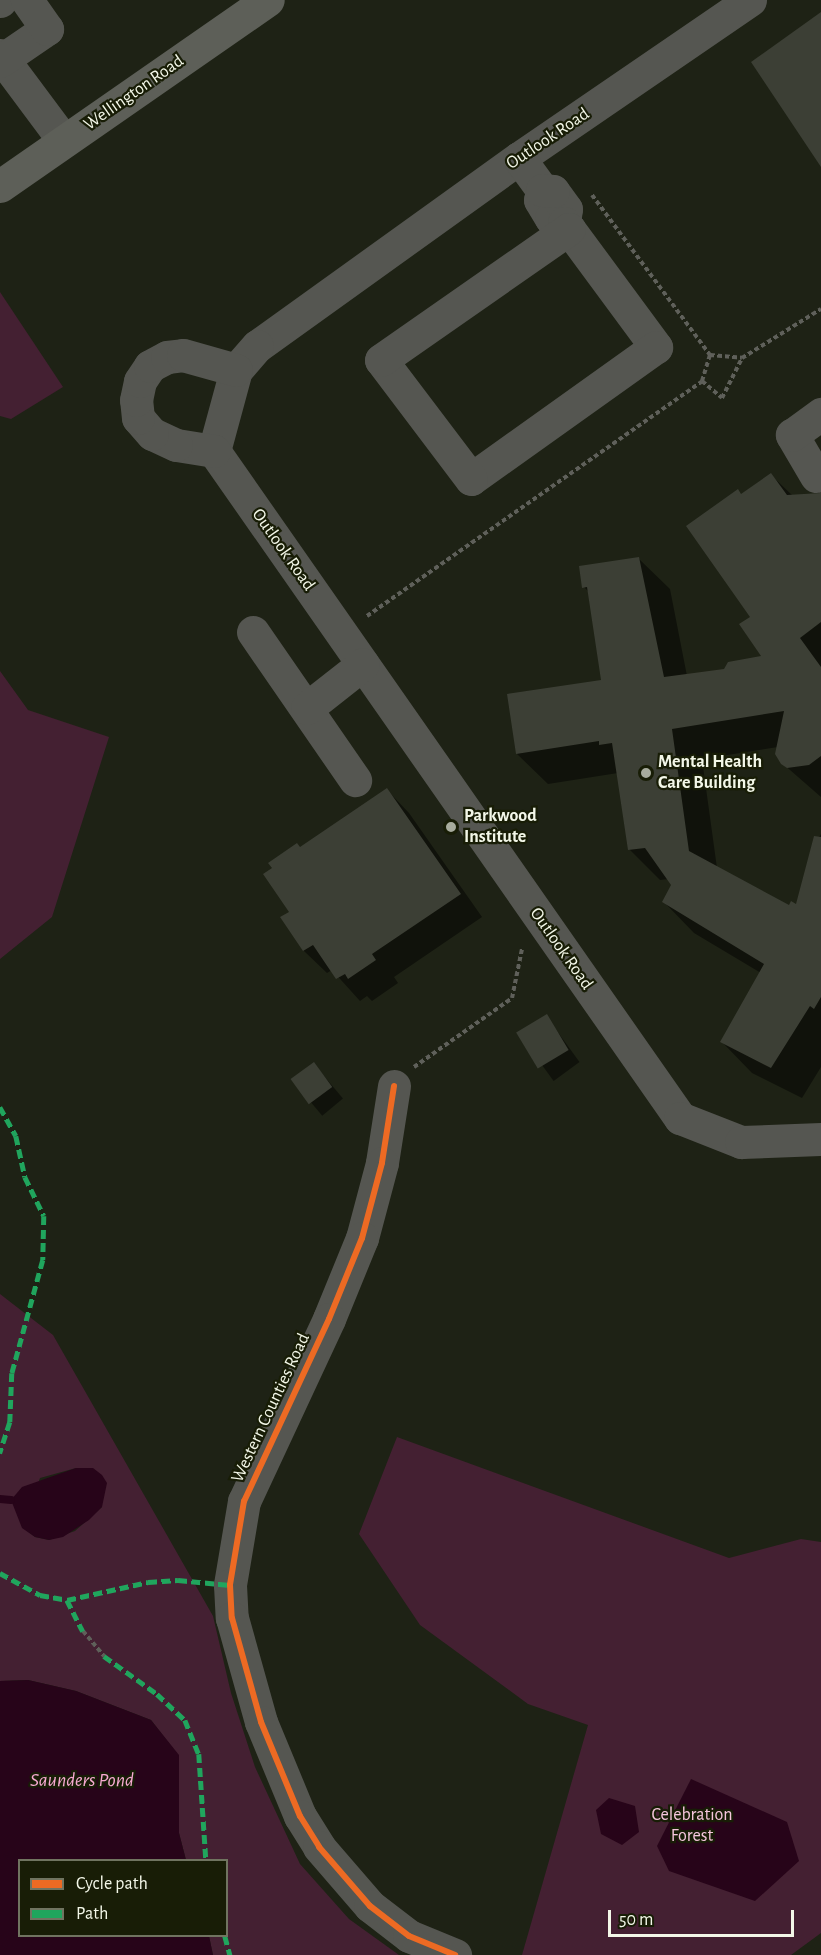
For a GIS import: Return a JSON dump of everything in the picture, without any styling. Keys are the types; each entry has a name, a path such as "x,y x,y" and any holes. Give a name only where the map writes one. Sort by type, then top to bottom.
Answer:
{"main road":[{"name":"Wellington Road","path":"0,186 268,0"}],"street":[{"path":"27,0 47,29 1,58 64,141"},
{"name":"Outlook Road","path":"750,0 519,158 257,346 236,370 214,451 680,1118 741,1142 821,1139"},
{"path":"519,158 542,190 540,200 551,218 566,226 656,347 471,479 381,360 566,226"},
{"path":"214,451 176,445 152,434 138,418 136,400 140,381 150,366 167,357 183,355 236,370"},
{"path":"816,476 792,435 821,414"},
{"path":"253,632 355,780"},
{"path":"307,708 363,664"},
{"name":"Western Counties Road","path":"400,1079 382,1163 362,1238 329,1320 244,1501 236,1540 231,1596 244,1670 261,1722 300,1816 319,1847 370,1906 409,1936 455,1955"}],"path":[{"path":"584,185 710,355 742,358"},
{"path":"702,381 722,398 742,358 821,309"},
{"path":"367,616 702,381 710,355"},
{"path":"400,1079 512,998 522,949"},
{"path":"83,1631 104,1656"}],"green space":[{"path":"0,292 63,387 11,419 0,416"},
{"path":"0,671 28,710 109,737 52,917 0,959"},
{"path":"0,1294 53,1335 213,1616 231,1693 255,1767 300,1864 349,1919 399,1955 213,1955 209,1937 228,1937 228,1859 186,1859 179,1833 178,1755 151,1720 76,1691 28,1680 0,1681","holes":["76,1468 102,1507 75,1531 49,1540 35,1537 22,1527 40,1478"]},
{"name":"Celebration Forest","path":"397,1437 729,1558 801,1539 821,1542 821,1933 791,1955 522,1955 588,1725 528,1704 420,1625 359,1534"}],"water":[{"path":"76,1468 93,1468 102,1475 107,1483 102,1507 89,1520 63,1537 49,1540 35,1537 22,1528 11,1500 22,1487"},
{"name":"Saunders Pond","path":"28,1680 76,1691 151,1720 179,1755 179,1833 186,1859 18,1859 18,1937 209,1937 213,1955 0,1955 0,1681"},
{"path":"691,1779 787,1822 799,1861 755,1901 669,1871 657,1846"},
{"path":"609,1798 635,1806 639,1832 622,1845 601,1834 596,1810"}],"building":[{"path":"821,12 821,167 751,62"},
{"name":"Mental Health Care Building","path":"771,473 787,495 821,493 821,622 800,638 821,667 821,756 809,765 787,768 781,764 775,754 784,711 672,729 689,851 789,905 791,901 796,904 814,836 821,837 821,997 814,1009 810,1006 771,1068 720,1042 764,964 662,902 671,885 645,848 628,850 612,743 599,745 599,741 516,754 507,694 601,680 587,587 582,588 579,566 639,557 664,677 724,669 728,662 761,656 739,624 750,617 686,526 738,489 741,494"},
{"path":"387,788 461,894 372,954 376,960 348,979 345,974 336,979 313,945 303,951 280,917 289,912 263,874 272,868 268,863 297,843 300,847"},
{"path":"547,1014 569,1050 538,1069 516,1033"},
{"path":"314,1062 332,1087 309,1104 291,1079"}],"waterway":[{"path":"0,1499 11,1500"}],"marked path":[{"path":"0,1107 16,1136 25,1177 44,1216 43,1260 12,1373 10,1422 0,1453"},
{"path":"0,1573 40,1595 67,1600 83,1631"},
{"path":"67,1600 148,1582 178,1580 230,1585"},
{"path":"104,1656 157,1694 185,1720 199,1754 206,1859"},
{"path":"225,1937 230,1955"}],"cycle path":[{"path":"394,1086 382,1163 362,1238 329,1319 244,1501 230,1585 232,1618 261,1722 300,1816 319,1847 370,1906 409,1936 455,1955"}],"place":[{"name":"Mental Health Care Building","path":"646,773"},
{"name":"Parkwood Institute","path":"451,827"}]}
